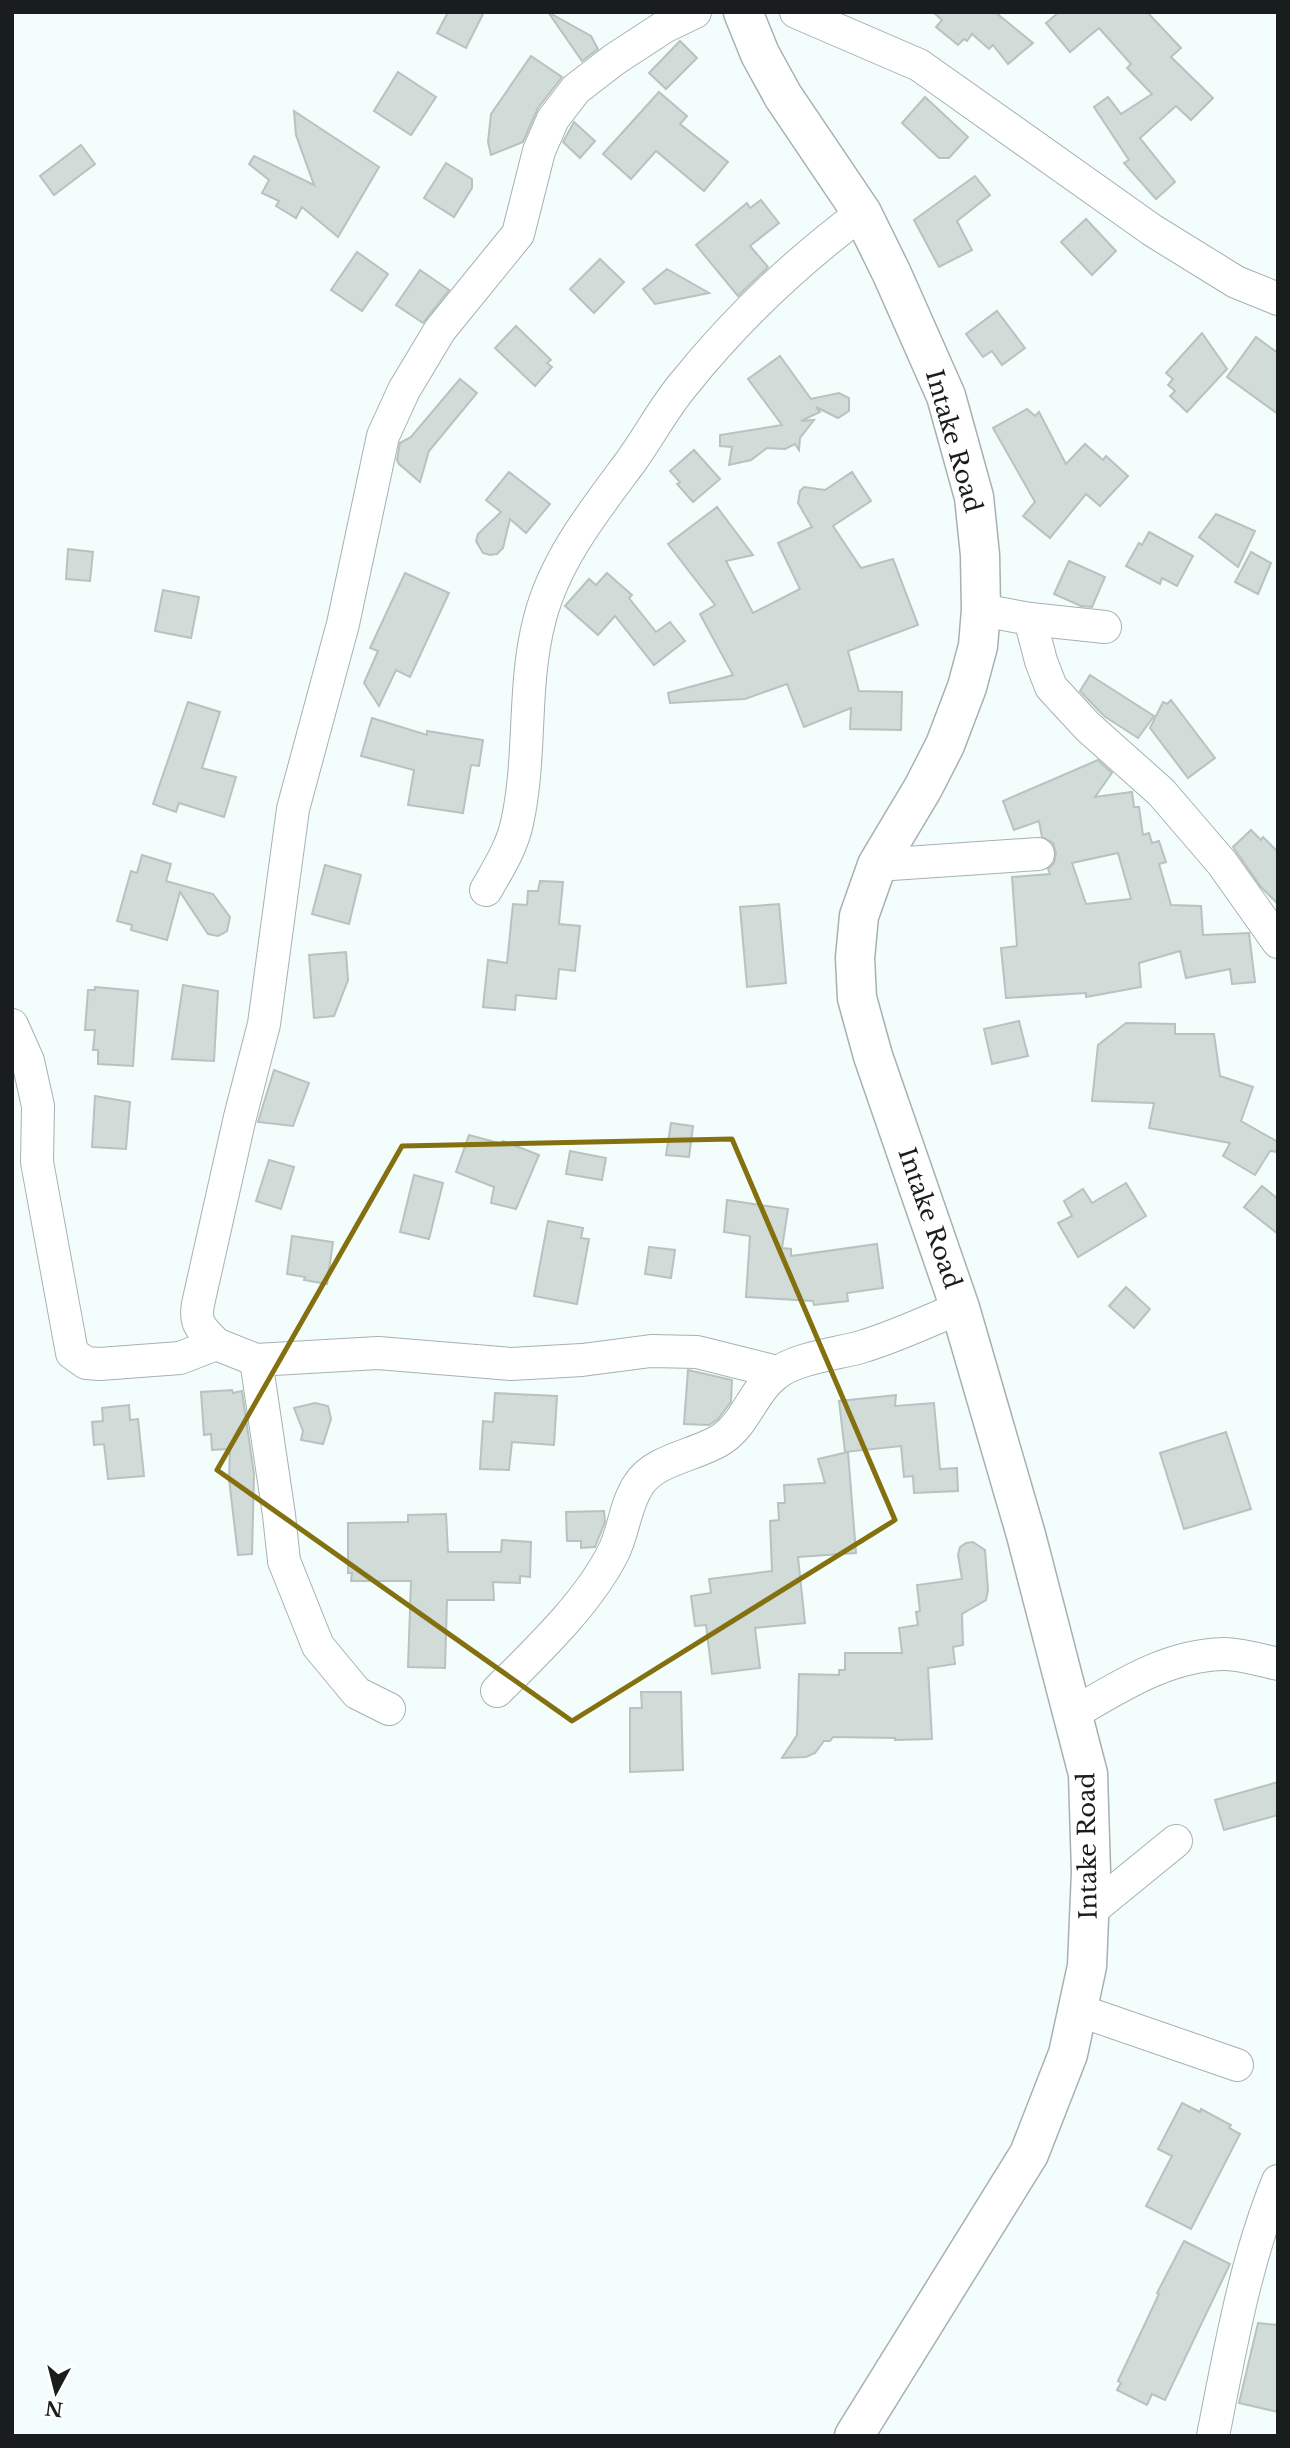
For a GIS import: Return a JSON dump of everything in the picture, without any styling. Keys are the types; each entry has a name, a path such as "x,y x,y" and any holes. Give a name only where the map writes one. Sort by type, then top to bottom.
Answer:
{"street":[{"path":"695,12 664,27 615,59 576,89 553,119 539,151 517,234 439,330 404,390 383,436 343,624 293,809 264,1024 225,1182 196,1317 200,1327 216,1344 256,1360 378,1353 511,1364 582,1360 652,1350 697,1352 777,1372"},
{"name":"Intake Road","path":"743,12 760,54 783,96 862,213 892,274 946,396 974,497 980,555 981,610 978,646 967,687 945,745 877,865 859,916 855,958 857,998 873,1056 960,1308 1026,1535 1088,1774 1091,1872 1087,1966 1068,2054 1030,2154 854,2436"},
{"path":"796,12 919,65 1152,230 1236,282 1278,299"},
{"path":"486,890 512,843 517,824 524,778 530,681 540,618 560,567 588,520 681,387 727,334 777,283 814,249 862,213"},
{"path":"981,610 1030,619 1105,627"},
{"path":"1030,619 1051,687 1088,727 1161,792 1222,863 1278,942"},
{"path":"877,865 1038,854"},
{"path":"12,1025 28,1061 38,1106 37,1162 72,1353 86,1363 100,1364 180,1358 216,1344"},
{"path":"497,1691 548,1640 603,1570 614,1552 639,1483 667,1462 723,1438 744,1416 764,1385 777,1372 863,1346 960,1308"},
{"path":"256,1360 284,1561 318,1646 357,1693 389,1709"},
{"path":"1074,1713 1133,1679 1177,1662 1227,1654 1278,1664"},
{"path":"1089,1912 1176,1840"},
{"path":"1078,2010 1237,2065"},
{"path":"1213,2436 1235,2325 1261,2227 1278,2181"}],"highlighted area":[{"path":"732,1139 895,1520 572,1721 217,1470 402,1146"}],"building":[{"path":"448,12 484,12 466,48 437,33"},
{"path":"548,12 591,36 598,49 582,61"},
{"path":"933,12 995,12 1033,43 1008,64 993,45 989,49 972,34 967,41 964,39 958,45 936,27 942,20"},
{"path":"1059,12 1147,12 1181,48 1171,57 1213,98 1191,120 1176,106 1140,138 1175,182 1156,199 1124,163 1129,160 1094,107 1108,97 1121,114 1152,94 1127,68 1131,64 1099,28 1070,52 1046,23"},
{"path":"680,41 697,58 666,89 649,73"},
{"path":"531,56 562,77 538,108 523,142 491,155 488,142 491,114"},
{"path":"398,72 436,97 411,135 374,111"},
{"path":"659,92 687,116 680,124 728,162 704,191 656,151 631,179 603,154"},
{"path":"925,97 968,137 949,158 939,158 902,123"},
{"path":"294,111 379,167 338,237 302,207 296,218 276,206 279,201 262,193 269,180 249,164 254,156 314,185 296,135"},
{"path":"574,122 595,141 580,158 563,142"},
{"path":"81,145 95,164 54,195 40,176"},
{"path":"446,163 472,179 472,188 454,217 424,198"},
{"path":"975,176 990,195 957,221 972,250 939,267 914,220"},
{"path":"761,200 779,223 750,246 768,267 738,296 696,245 747,203 750,208"},
{"path":"1086,219 1116,251 1092,275 1061,242"},
{"path":"357,252 388,274 362,311 331,290"},
{"path":"600,259 624,282 594,313 570,289"},
{"path":"667,269 709,293 655,304 643,289"},
{"path":"420,270 449,290 423,323 396,305"},
{"path":"997,311 1025,348 1002,365 992,351 983,357 966,334"},
{"path":"516,326 551,360 547,363 552,367 535,386 495,348"},
{"path":"1202,333 1227,369 1187,412 1170,396 1175,391 1168,385 1173,379 1166,373"},
{"path":"1256,337 1278,353 1278,414 1227,377"},
{"path":"780,356 811,399 839,393 849,398 849,411 838,418 816,407 820,412 801,421 814,420 800,438 799,450 795,444 785,449 767,448 751,460 729,465 732,447 720,446 720,435 782,425 748,379"},
{"path":"460,379 477,393 429,451 420,482 399,464 397,460 400,443 411,437"},
{"path":"1027,409 1035,416 1039,412 1066,464 1085,444 1103,460 1106,456 1128,476 1100,506 1086,494 1050,538 1023,516 1035,502 993,428"},
{"path":"694,450 720,479 693,502 677,484 680,482 670,471"},
{"path":"509,472 550,504 526,533 510,519 503,548 497,554 490,555 483,553 476,541 478,534 501,512 486,500"},
{"path":"852,472 871,501 833,526 861,568 893,559 918,625 848,651 859,691 902,692 901,730 850,729 851,708 804,727 787,684 745,699 670,703 668,693 733,675 700,614 715,605 668,544 717,507 753,555 726,561 753,613 800,589 778,543 812,527 798,503 800,491 804,487 825,490"},
{"path":"1216,514 1255,531 1238,567 1199,537"},
{"path":"1149,532 1193,556 1177,586 1162,578 1160,584 1126,566 1139,543 1142,545"},
{"path":"68,549 93,552 90,581 66,579"},
{"path":"1251,552 1271,563 1258,594 1235,582"},
{"path":"1069,561 1105,577 1092,607 1081,606 1054,594"},
{"path":"405,573 449,593 410,677 396,670 379,706 364,683 378,651 370,648"},
{"path":"607,573 632,595 629,598 656,632 670,622 685,641 654,665 615,616 598,635 565,606 589,579 596,585"},
{"path":"163,590 199,597 191,638 155,631"},
{"path":"1090,675 1154,716 1138,738 1104,716 1080,691"},
{"path":"1171,700 1215,758 1188,778 1150,728 1163,702 1167,704"},
{"path":"188,702 220,712 202,768 236,777 224,817 179,803 176,812 153,804"},
{"path":"372,718 427,735 427,731 483,740 479,766 471,765 463,813 408,805 414,770 361,756"},
{"path":"1098,760 1112,773 1095,797 1132,792 1134,807 1139,807 1143,835 1149,833 1152,843 1159,841 1166,862 1159,864 1171,905 1201,906 1203,935 1249,933 1255,982 1232,984 1230,969 1186,978 1180,951 1139,963 1141,987 1086,997 1086,993 1006,998 1001,948 1017,946 1012,877 1050,874 1048,869 1054,863 1056,853 1053,843 1042,837 1039,821 1014,830 1003,801","holes":["1118,853 1131,899 1086,904 1072,863"]},
{"path":"1251,830 1261,840 1263,837 1278,852 1278,904 1261,887 1233,847"},
{"path":"142,855 171,864 166,881 213,894 230,917 227,931 218,936 208,934 180,892 167,940 131,930 132,925 117,921 131,871 137,873"},
{"path":"325,865 361,875 349,924 312,914"},
{"path":"540,881 563,882 559,924 580,926 575,971 559,969 556,999 516,995 515,1010 483,1007 488,960 507,963 513,904 527,905 528,891 538,891"},
{"path":"779,904 786,983 747,987 740,907"},
{"path":"346,952 348,980 334,1016 314,1018 309,955"},
{"path":"183,985 218,991 214,1061 172,1059"},
{"path":"95,987 138,991 133,1066 98,1064 98,1050 93,1050 95,1030 85,1030 88,990 95,990"},
{"path":"1019,1021 1028,1056 992,1064 984,1029"},
{"path":"1126,1023 1175,1024 1175,1034 1214,1034 1220,1076 1253,1087 1241,1121 1278,1142 1278,1152 1270,1151 1255,1175 1223,1156 1230,1143 1149,1128 1154,1103 1092,1101 1098,1045"},
{"path":"274,1070 309,1083 293,1126 258,1122"},
{"path":"95,1096 130,1102 126,1149 92,1147"},
{"path":"671,1123 693,1126 689,1157 666,1155"},
{"path":"469,1135 502,1144 503,1141 539,1155 516,1209 491,1203 494,1187 456,1172"},
{"path":"570,1151 606,1158 602,1180 566,1174"},
{"path":"269,1160 294,1167 281,1209 256,1201"},
{"path":"414,1175 443,1183 429,1239 400,1232"},
{"path":"1126,1183 1146,1216 1078,1257 1058,1223 1072,1216 1064,1201 1083,1189 1092,1203"},
{"path":"1262,1186 1278,1199 1278,1234 1244,1207"},
{"path":"727,1200 788,1209 782,1248 791,1249 791,1256 877,1244 883,1288 847,1293 848,1301 814,1305 813,1301 746,1297 750,1236 724,1232"},
{"path":"548,1221 583,1228 581,1238 589,1239 577,1304 534,1296"},
{"path":"292,1236 333,1242 327,1284 287,1274"},
{"path":"649,1247 675,1250 671,1278 645,1274"},
{"path":"1126,1287 1150,1309 1134,1328 1109,1306"},
{"path":"688,1370 732,1380 731,1402 718,1419 709,1425 684,1424"},
{"path":"232,1390 233,1393 242,1391 254,1474 252,1554 238,1555 229,1479 230,1449 212,1450 211,1434 204,1435 201,1392"},
{"path":"495,1393 557,1396 554,1445 512,1442 509,1470 480,1469 483,1421 493,1422"},
{"path":"896,1395 895,1406 934,1403 940,1469 957,1468 958,1491 914,1493 913,1476 904,1477 901,1446 845,1452 839,1401"},
{"path":"315,1403 328,1406 331,1419 323,1444 301,1440 303,1431 294,1408"},
{"path":"129,1405 130,1420 138,1419 144,1476 108,1479 104,1444 94,1445 92,1422 103,1421 102,1408"},
{"path":"1226,1432 1251,1509 1184,1529 1160,1453"},
{"path":"848,1452 856,1553 798,1557 805,1623 755,1628 760,1668 712,1674 706,1625 695,1626 691,1596 711,1593 709,1579 772,1571 770,1521 779,1520 778,1503 785,1503 784,1485 825,1483 818,1459"},
{"path":"604,1511 605,1522 595,1547 581,1548 581,1541 567,1541 566,1512"},
{"path":"446,1514 448,1552 501,1552 502,1540 531,1542 530,1577 520,1576 520,1583 493,1582 494,1600 447,1600 445,1668 408,1667 411,1581 351,1581 352,1573 348,1573 348,1523 408,1522 408,1515"},
{"path":"973,1542 985,1550 988,1590 986,1600 962,1614 963,1645 953,1647 955,1664 928,1668 932,1739 833,1737 830,1741 824,1741 815,1753 806,1757 782,1758 797,1735 799,1674 839,1675 839,1670 845,1670 845,1653 902,1653 899,1628 918,1625 916,1612 920,1611 917,1585 962,1579 958,1555 960,1547"},
{"path":"641,1692 681,1692 683,1770 630,1772 630,1708 642,1708"},
{"path":"1278,1782 1278,1815 1224,1830 1215,1800"},
{"path":"1182,2103 1200,2112 1201,2109 1231,2125 1229,2128 1240,2134 1191,2229 1146,2206 1172,2156 1158,2149"},
{"path":"1184,2241 1230,2264 1165,2400 1152,2394 1147,2405 1117,2390 1121,2383 1118,2381 1159,2294 1157,2293"},
{"path":"1258,2323 1278,2325 1278,2412 1239,2403"}]}
